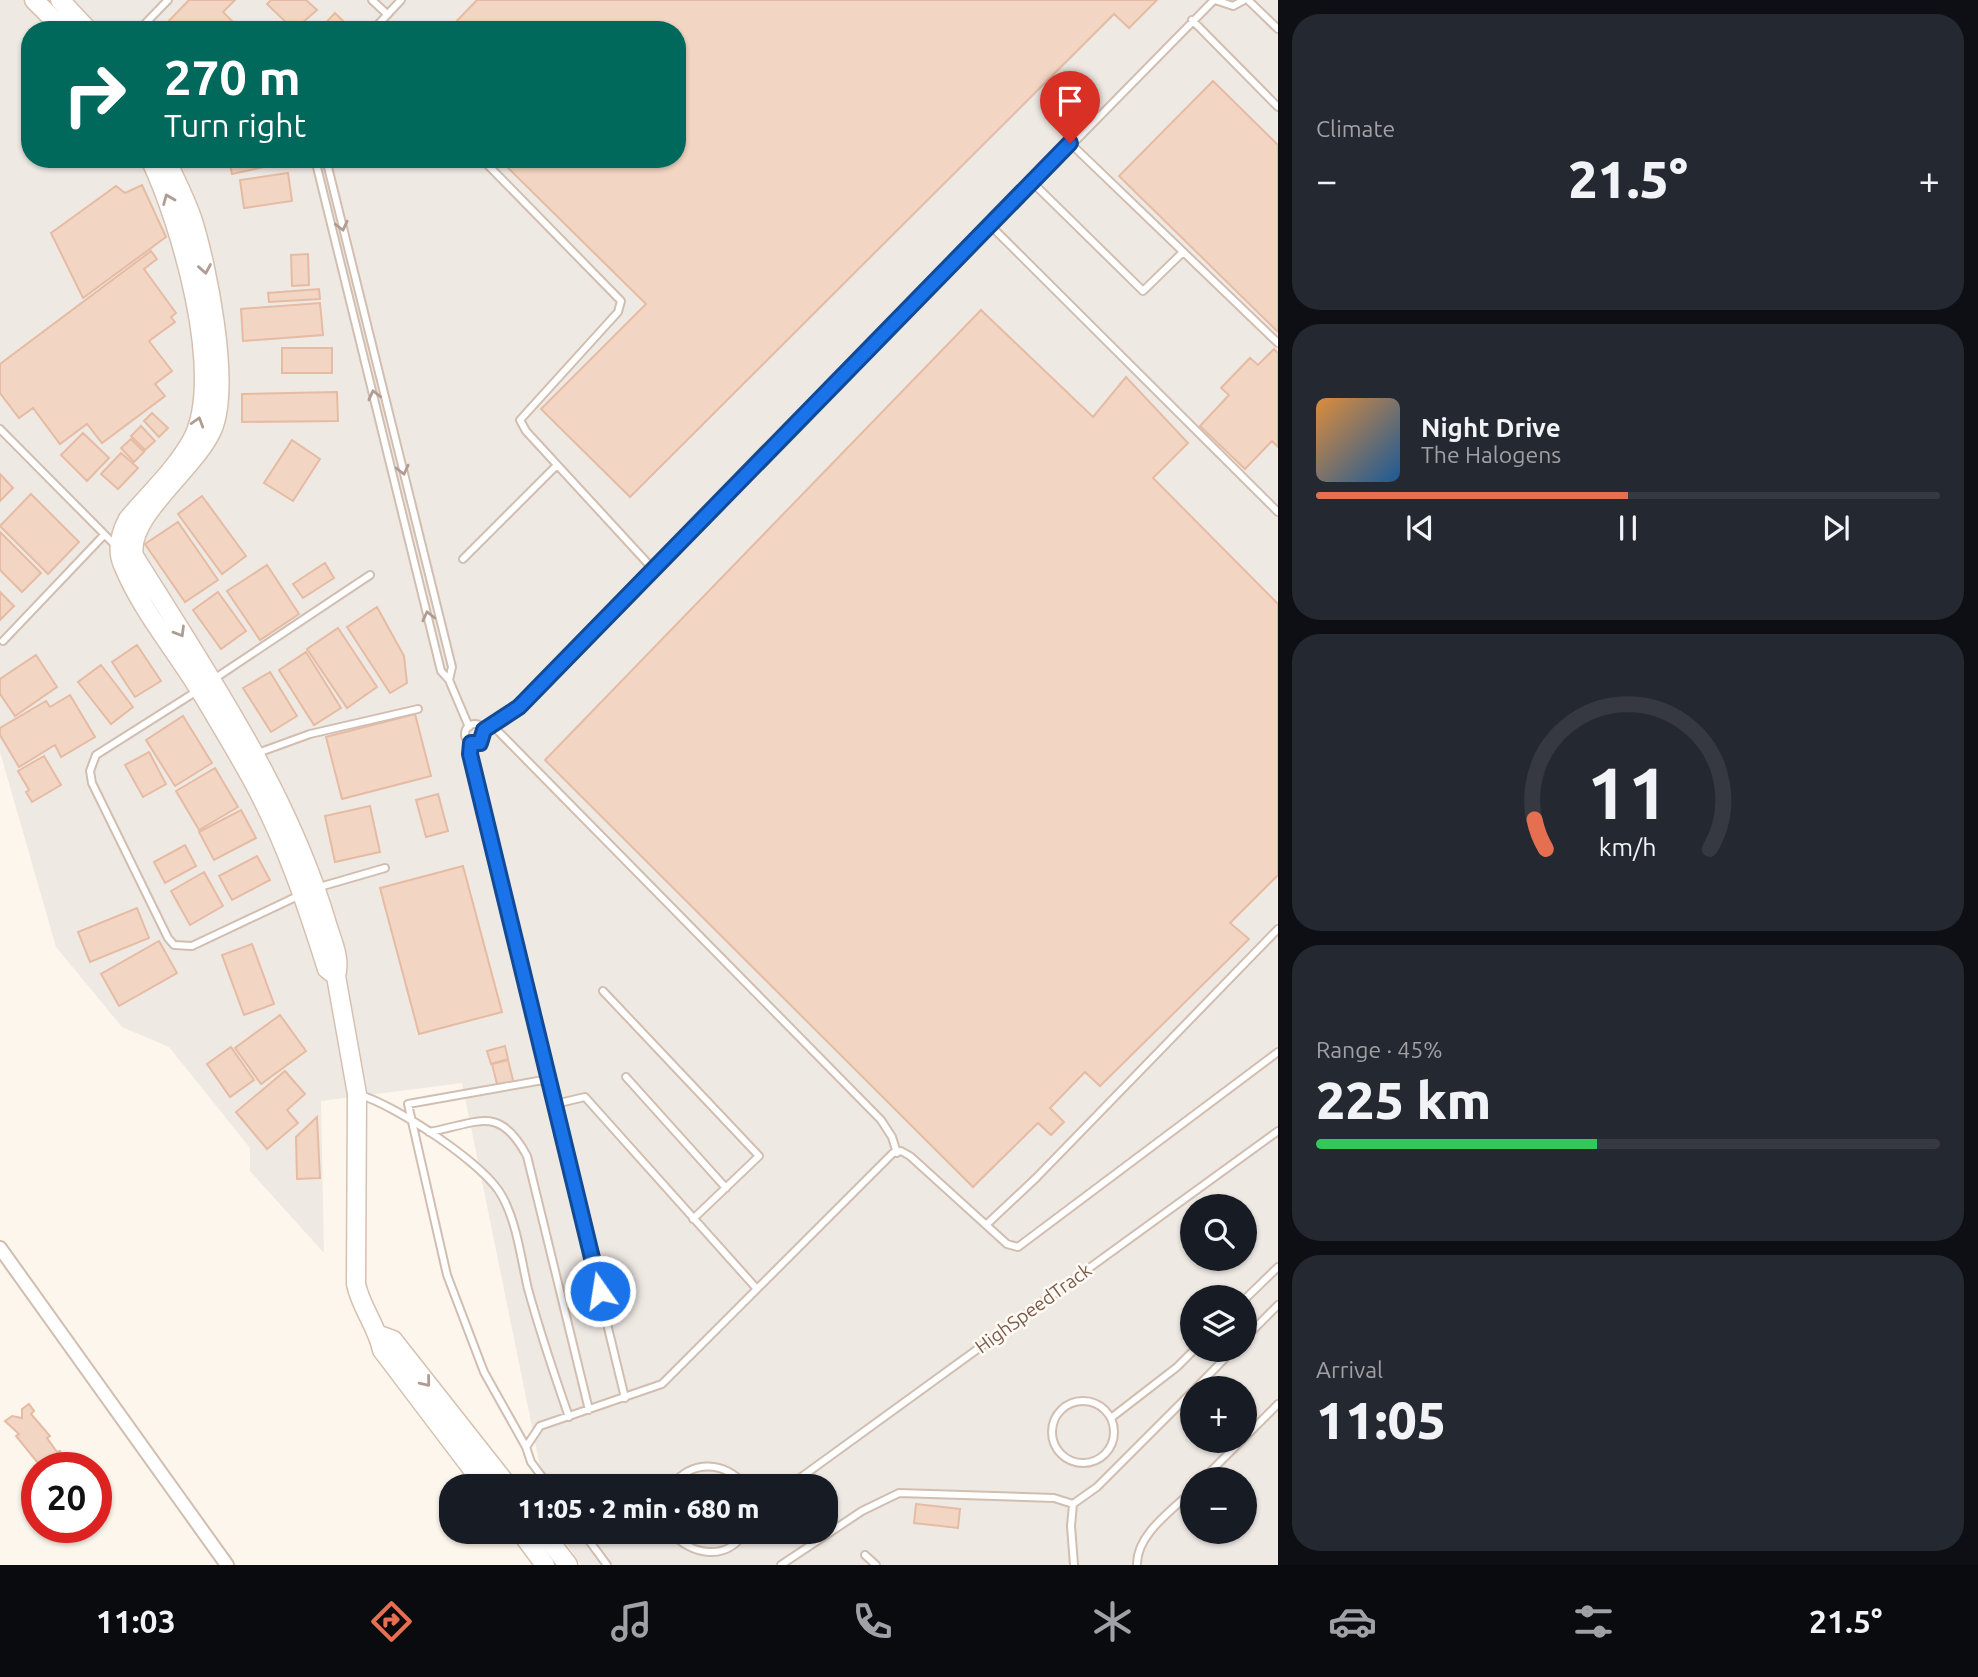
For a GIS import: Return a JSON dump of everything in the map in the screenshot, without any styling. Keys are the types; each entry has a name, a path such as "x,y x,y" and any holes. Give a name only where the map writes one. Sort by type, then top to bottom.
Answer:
{"street":[{"path":"34,0 55,21"},
{"path":"60,0 80,21"},
{"path":"154,168 179,230 196,312 204,375 203,403 192,439 128,519 122,531 126,553 248,759 274,793 339,965 336,976 357,1094 356,1284 360,1303 379,1335 382,1350 476,1474"},
{"path":"126,553 132,547 136,530 198,455 214,427 218,400 215,338 205,267 192,219 170,168"},
{"path":"0,1248 227,1565"},
{"path":"379,1335 393,1340 499,1474"},
{"path":"530,1544 545,1565"},
{"path":"552,1544 568,1565"}],"lane":[{"path":"148,21 168,0"},
{"path":"372,0 387,14"},
{"path":"381,21 401,0"},
{"path":"484,730 519,707 1192,20 1215,0 1233,6 1246,0 1278,29"},
{"path":"1192,20 1278,107"},
{"path":"1070,143 1278,343"},
{"path":"317,168 441,671 449,680 469,727 466,736 471,743 470,754 625,1398"},
{"path":"328,168 453,667 449,680"},
{"path":"491,168 621,301 618,312 522,415 521,425 653,569"},
{"path":"1032,182 1143,291 1182,253"},
{"path":"990,225 1278,512"},
{"path":"0,429 104,535 126,553"},
{"path":"463,559 557,465"},
{"path":"3,641 104,535"},
{"path":"370,575 205,686 96,755 90,771 92,783 167,938 174,945 192,946 309,891 385,868"},
{"path":"248,759 310,734 418,709"},
{"path":"469,727 478,725 484,730"},
{"path":"492,725 881,1120 892,1137 897,1153"},
{"path":"471,743 483,741 484,730"},
{"path":"986,1225 1037,1178 1278,929"},
{"path":"603,991 759,1156 693,1219"},
{"path":"897,1153 910,1156 1007,1244 1018,1247 1026,1244 1278,1052"},
{"path":"626,1077 726,1188"},
{"path":"540,1474 531,1462 526,1447 484,1372 447,1275 408,1104 549,1079"},
{"path":"357,1094 373,1099 411,1119 484,1174 503,1196 538,1325 569,1417"},
{"path":"555,1104 585,1097 757,1289"},
{"path":"429,1132 492,1121 508,1127 517,1138 527,1156 589,1410"},
{"name":"HighSpeedTrack","path":"806,1474 1278,1131"},
{"path":"526,1447 540,1426 662,1384 897,1153"},
{"path":"1257,1287 1278,1267"},
{"path":"1257,1326 1278,1305"},
{"path":"1111,1418 1182,1362"},
{"path":"1208,1376 1221,1362"},
{"path":"1076,1402 1096,1404 1111,1418 1114,1438 1104,1455 1095,1461 1075,1462 1066,1458 1054,1443 1054,1422 1059,1413 1076,1402"},
{"path":"1074,1565 1071,1527 1073,1504 1097,1487 1180,1404"},
{"path":"1257,1425 1278,1404"},
{"path":"1215,1467 1229,1453"},
{"path":"683,1474 693,1468 708,1465 732,1474"},
{"path":"781,1565 862,1511 899,1493 1054,1498 1073,1504"},
{"path":"1136,1565 1136,1555 1149,1534 1180,1502"},
{"path":"592,1544 607,1565"},
{"path":"682,1544 705,1553 733,1544"},
{"path":"865,1555 876,1565"}],"shaded area":[{"path":"0,0 1278,0 1278,1565 581,1565 567,1544 838,1544 838,1474 542,1474 462,1083 321,1101 324,1253 250,1171 250,1148 169,1047 122,1027 56,947 0,752"}],"building":[{"path":"189,0 235,0 223,12 232,21 169,21"},
{"path":"271,0 306,0 317,10 304,21 285,21 267,4"},
{"path":"477,0 1157,0 1129,28 1114,14 630,497 541,409 646,304 508,168 686,168 686,21 457,21"},
{"path":"335,13 343,21 327,21"},
{"path":"1213,81 1278,145 1278,332 1119,176"},
{"path":"231,168 259,168 232,174"},
{"path":"288,173 292,201 244,208 240,180"},
{"path":"142,185 166,237 83,298 51,233 116,186 125,193"},
{"path":"151,251 157,259 144,269 176,313 171,317 175,322 149,341 172,371 155,384 165,396 102,443 87,424 60,444 33,408 19,418 0,393 0,364"},
{"path":"308,254 309,285 292,286 291,255"},
{"path":"319,289 320,299 269,302 268,293"},
{"path":"320,303 323,335 243,341 241,309"},
{"path":"981,310 1093,417 1126,377 1188,443 1153,478 1278,604 1278,875 1230,923 1249,939 1100,1086 1085,1072 1050,1108 1064,1122 1051,1135 1038,1123 973,1187 545,760"},
{"path":"282,348 332,348 332,373 282,373"},
{"path":"1274,349 1278,353 1278,447 1272,441 1245,469 1200,426 1229,395 1221,388 1250,358 1258,365"},
{"path":"337,392 338,421 242,422 242,394"},
{"path":"152,413 168,428 159,437 144,421"},
{"path":"141,426 155,441 145,450 131,436"},
{"path":"83,433 109,458 87,481 61,455"},
{"path":"131,439 144,452 134,462 121,448"},
{"path":"292,440 320,459 293,501 264,483"},
{"path":"121,453 138,468 118,489 101,474"},
{"path":"0,474 13,488 0,501"},
{"path":"31,494 79,542 48,574 0,526"},
{"path":"202,496 246,556 222,574 178,514"},
{"path":"178,522 218,580 185,602 145,544"},
{"path":"0,532 41,573 22,592 0,570"},
{"path":"325,563 334,578 303,598 293,584"},
{"path":"267,565 299,614 260,640 227,591"},
{"path":"0,592 14,606 0,620"},
{"path":"218,592 246,631 221,649 193,610"},
{"path":"377,607 404,656 407,683 390,693 347,627"},
{"path":"338,628 377,687 347,708 307,649"},
{"path":"137,645 161,681 135,697 112,662"},
{"path":"306,652 341,708 314,725 279,670"},
{"path":"36,655 57,687 15,716 0,694 0,679"},
{"path":"101,665 133,707 111,724 78,682"},
{"path":"270,672 297,716 271,732 243,688"},
{"path":"70,695 95,737 61,757 55,745 19,767 0,735 0,728 46,701 50,707"},
{"path":"415,714 431,776 342,799 326,737"},
{"path":"183,716 212,763 175,786 146,740"},
{"path":"149,752 166,784 143,797 125,765"},
{"path":"44,756 61,785 32,802 26,792 29,790 18,771"},
{"path":"215,768 238,807 199,830 176,791"},
{"path":"438,794 448,831 426,837 416,800"},
{"path":"370,806 380,852 335,862 325,816"},
{"path":"241,810 256,838 214,860 199,832"},
{"path":"185,845 196,866 165,883 154,862"},
{"path":"257,856 270,880 232,900 219,876"},
{"path":"463,866 502,1012 419,1034 380,888"},
{"path":"204,872 223,906 190,925 171,891"},
{"path":"137,908 149,938 90,962 78,932"},
{"path":"159,941 177,973 119,1006 101,974"},
{"path":"252,944 274,1004 244,1015 222,955"},
{"path":"280,1015 306,1051 261,1084 235,1048"},
{"path":"505,1046 508,1059 491,1064 487,1051"},
{"path":"231,1047 254,1080 230,1097 207,1064"},
{"path":"508,1060 514,1084 498,1088 492,1064"},
{"path":"285,1071 305,1094 287,1110 298,1123 267,1149 236,1112"},
{"path":"317,1117 320,1178 297,1179 296,1137"},
{"path":"29,1404 34,1411 31,1414 50,1436 47,1438 57,1452 29,1452 16,1436 19,1434 5,1421 12,1416 22,1418 22,1409"},
{"path":"916,1504 960,1509 958,1528 914,1523"}],"route":[{"path":"600,1291 470,754 471,743 483,741 484,730 519,707 1070,143"}]}
